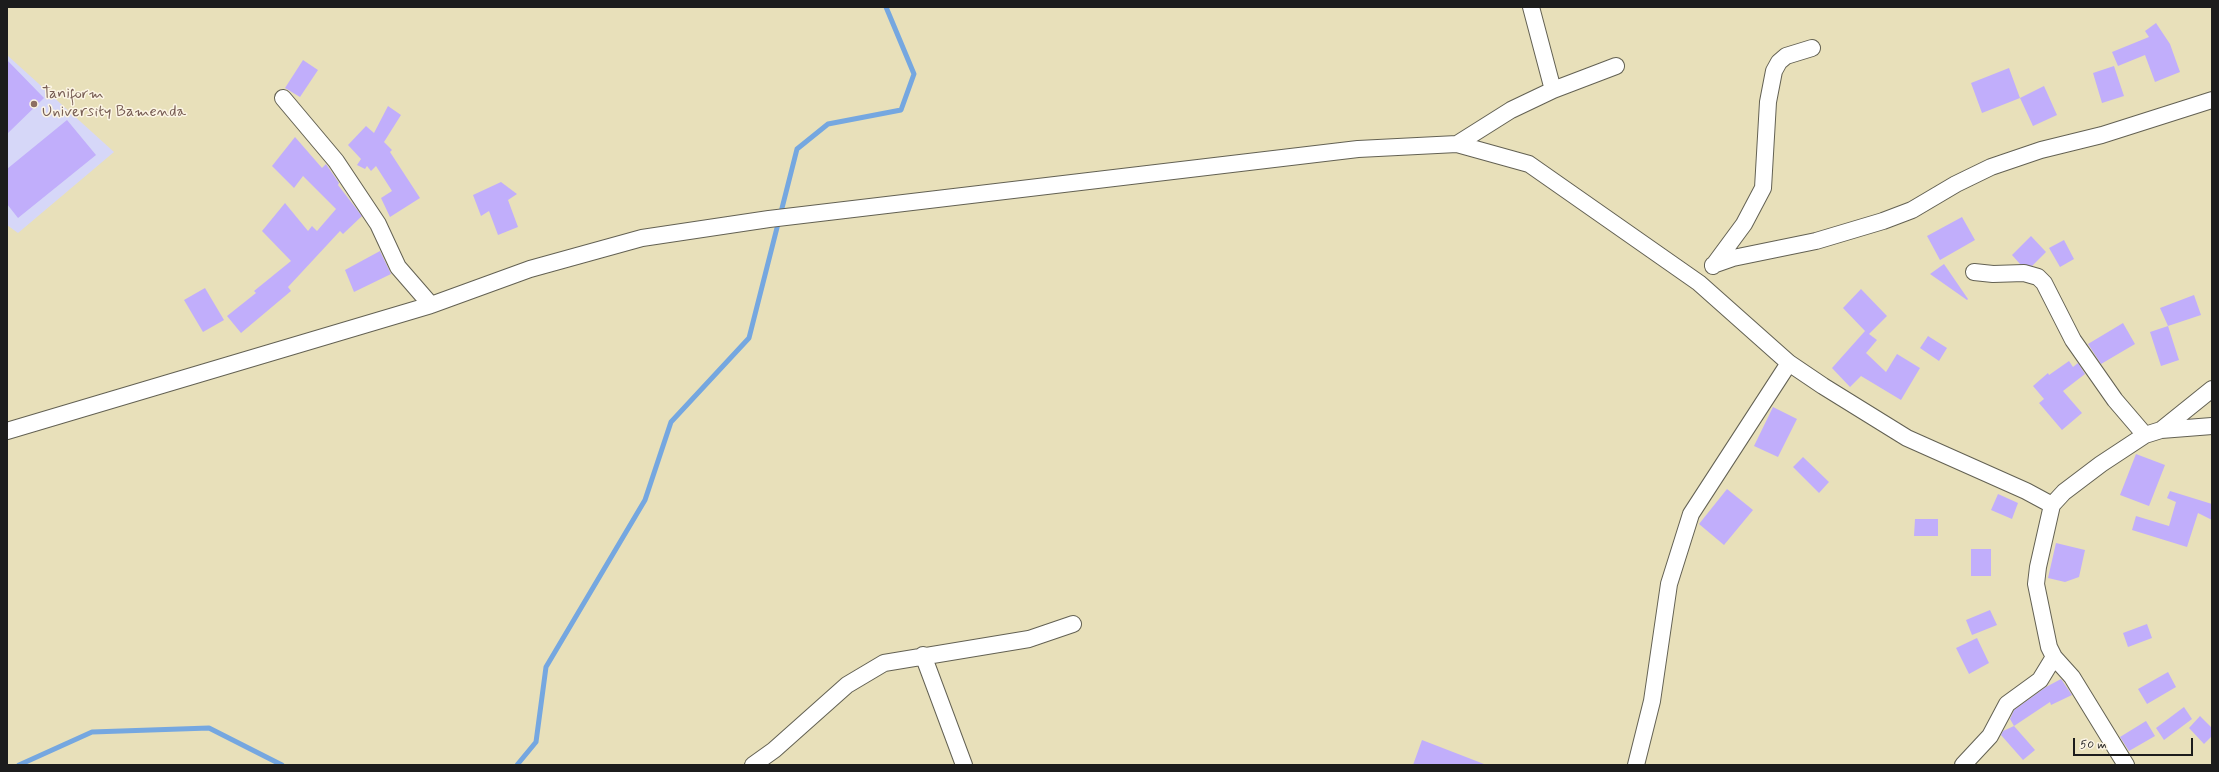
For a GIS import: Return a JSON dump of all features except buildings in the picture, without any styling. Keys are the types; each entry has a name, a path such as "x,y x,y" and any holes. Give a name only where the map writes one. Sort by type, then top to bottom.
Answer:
{"street":[{"path":"1531,7 1553,90"},
{"path":"1699,283 1744,224 1763,188 1768,102 1774,71 1786,56 1812,48"},
{"path":"1457,144 1511,110 1553,90 1616,66"},
{"path":"283,98 336,161 378,224 398,267 432,305"},
{"path":"1713,265 1733,258 1816,241 1883,221 1912,210 1956,184 1991,166 2041,150 2102,135 2212,100"},
{"path":"7,431 432,305 530,269 642,238 769,218 1358,149 1457,144 1529,164 1699,283 1789,363 1907,438 2026,490 2052,505"},
{"path":"1974,272 1993,274 2024,273 2038,277 2044,283 2077,346 2115,400 2145,435"},
{"path":"1636,765 1652,701 1669,584 1691,514 1789,363"},
{"path":"2161,430 2212,389"},
{"path":"2126,765 2072,677 2054,657 2049,647 2036,584 2038,567 2052,505 2064,492 2101,464 2145,435 2161,430 2212,426"},
{"path":"754,765 774,750 847,685 884,663 923,655 1029,639 1073,624"},
{"path":"923,655 964,765"},
{"path":"1964,765 1990,736 2007,704 2040,680 2054,657"}],"shaded area":[{"name":"Taniform University Bamenda","path":"7,55 114,152 18,233 7,225"}],"waterway":[{"path":"517,765 536,742 546,667 645,500 671,422 749,338 797,149 828,124 901,110 914,74 886,7"},
{"path":"19,765 92,732 209,728 282,765"}],"place":[{"name":"Taniform University Bamenda","path":"34,104"}]}
